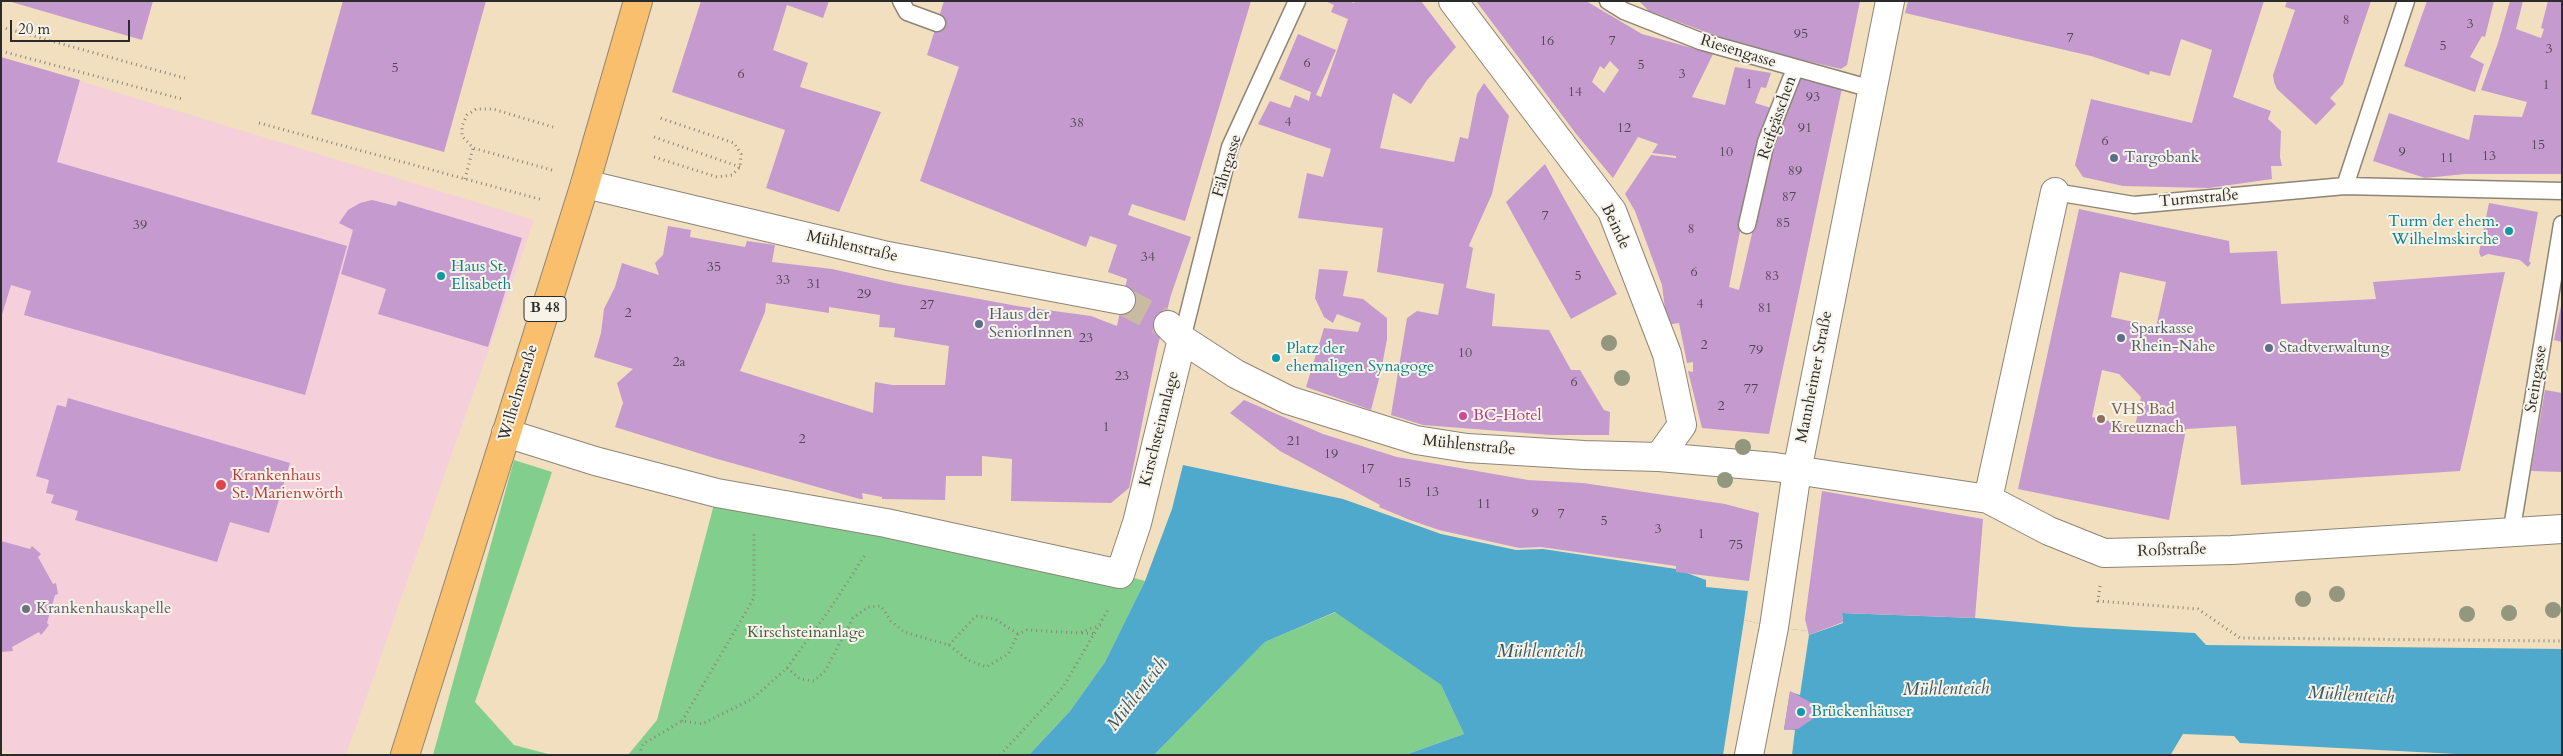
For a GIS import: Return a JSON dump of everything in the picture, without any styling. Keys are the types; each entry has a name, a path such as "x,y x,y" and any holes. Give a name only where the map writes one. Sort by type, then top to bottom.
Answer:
{"main road":[{"name":"Wilhelmstraße","path":"405,755 585,184 638,1"}],"street":[{"name":"Beinde","path":"1453,1 1612,211 1667,354 1682,425 1659,457"},
{"name":"Mannheimer Straße","path":"1749,755 1774,627 1797,471 1890,1"},
{"name":"Mühlenstraße","path":"585,184 888,256 1121,300"},
{"path":"1988,499 2054,192"},
{"name":"Mühlenstraße","path":"1175,332 1236,374 1288,400 1416,440 1467,448 1584,455 1659,457 1775,467 1797,471"},
{"name":"Kirschsteinanlage","path":"1120,574 1137,523 1175,332"},
{"path":"506,433 595,461 751,500 886,523 1120,574"},
{"name":"Roßstraße","path":"1797,471 1988,499 2049,531 2104,553 2232,550 2511,534 2562,529"}],"lane":[{"name":"Fährgasse","path":"1175,332 1230,147 1297,1"},
{"name":"Riesengasse","path":"1608,1 1624,11 1700,41 1872,90"},
{"path":"2345,186 2406,1"},
{"path":"904,7 937,23"},
{"name":"Reifgässchen","path":"1747,225 1766,142 1795,69"},
{"name":"Turmstraße","path":"2054,192 2134,206 2345,186 2562,191"},
{"name":"Steingasse","path":"2511,534 2562,224"}],"path":[{"path":"1,27 188,79"},
{"path":"1,51 182,99"},
{"path":"552,170 473,148 462,136 462,126 467,115 476,109 493,109 553,127"},
{"path":"654,157 717,177 732,175 740,167 741,154 734,143 660,118"},
{"path":"258,122 543,200"},
{"path":"654,137 740,167"},
{"path":"465,179 473,148"},
{"path":"639,755 642,744 682,721 754,598 756,552 751,500"},
{"path":"682,721 702,724 752,699 787,668 830,609 886,523"},
{"path":"2104,553 2098,602 2198,609 2240,638 2562,641"},
{"path":"1000,755 1064,687 1101,625 1114,597 1120,574"},
{"path":"787,668 800,679 814,681 825,671 853,618 868,607 881,606 892,621 904,632 949,645 968,660 986,667 1008,654 1018,634 1035,628 1096,634"},
{"path":"949,645 976,616 995,619 1018,634"},
{"path":"1079,633 1101,625"}],"shaded area":[{"name":"Krankenhaus St. Marienwörth","path":"1,57 534,220 346,755 20,755 1,750"}],"green space":[{"path":"514,460 552,472 475,702 514,745 552,755 433,755"},
{"name":"Kirschsteinanlage","path":"717,493 1120,574 1145,581 1105,662 1070,711 1029,755 628,755 657,720"},
{"path":"1336,612 1441,685 1464,734 1405,755 1154,755 1265,642"}],"water":[{"name":"Mühlenteich","path":"1183,465 1343,499 1441,534 1516,550 1543,549 1676,569 1706,580 1706,587 1748,591 1744,620 1774,627 1808,631 1809,635 1843,623 1842,613 1975,618 2074,627 2195,633 2206,645 2562,649 2562,755 2477,755 2240,743 2234,736 2183,734 2171,754 2167,755 1405,755 1464,734 1441,685 1335,612 1265,642 1154,755 1029,755 1070,711 1105,662 1145,581 1172,509"}],"pier":[{"path":"1744,620 1774,627 1808,631 1800,695 1790,692 1784,729 1795,730 1792,755 1723,755"}],"building":[{"path":"8,1 153,1 142,40"},
{"path":"343,1 486,1 444,152 311,114"},
{"path":"701,1 829,1 823,18 787,5 773,50 808,63 800,87 881,112 839,212 766,188 785,130 672,92"},
{"path":"944,1 1251,1 1185,221 1132,204 1128,215 1191,237 1171,295 1157,349 1129,488 1111,503 1011,501 1012,459 982,456 982,476 946,476 945,500 882,499 882,497 862,493 863,499 860,499 714,458 615,427 623,403 617,383 633,369 594,357 601,333 604,309 615,287 622,263 659,275 655,263 663,255 668,226 691,230 690,237 745,247 747,241 775,245 772,262 832,269 899,284 1017,306 1091,316 1117,326 1127,279 1108,272 1117,245 1090,236 1086,247 920,181 959,67 927,55","holes":["766,303 829,313 829,307 880,315 879,327 895,328 894,337 949,346 945,385 892,385 875,382 873,413 740,371 765,312"]},
{"path":"1325,1 1349,1 1354,3 1355,1 1421,1 1456,47 1427,80 1411,104 1393,93 1380,148 1454,162 1460,137 1468,139 1477,94 1484,83 1509,116 1492,194 1469,246 1473,248 1466,288 1495,294 1492,326 1549,330 1571,370 1580,370 1604,410 1610,412 1609,435 1551,435 1423,425 1391,415 1407,318 1417,311 1438,315 1444,284 1377,272 1383,228 1298,218 1307,173 1323,177 1331,149 1258,124 1270,101 1290,108 1295,95 1309,101 1311,92 1279,79 1298,34 1336,50 1316,95 1321,97 1348,19 1331,12 1334,5"},
{"path":"1476,1 1586,1 1642,34 1713,54 1692,97 1725,105 1735,67 1771,73 1766,88 1761,87 1755,103 1771,108 1744,211 1729,287 1739,290 1770,155 1797,75 1842,88 1769,434 1702,428 1688,371 1693,372 1693,362 1687,363 1679,323 1667,325 1662,285 1635,211 1625,194 1651,155 1676,158 1676,156 1652,153 1658,144 1638,137 1613,178 1577,135","holes":["1610,61 1619,70 1604,93 1592,82 1600,66 1604,69"]},
{"path":"1639,1 1860,1 1847,65 1841,69 1746,47 1649,11"},
{"path":"1908,1 2264,1 2233,97 2271,111 2268,119 2281,131 2280,157 2282,166 2271,166 2272,179 2209,188 2123,186 2083,177 2075,165 2091,99 2192,123 2212,50 2181,39 2170,76 2150,71 2149,75 2091,56 1905,13"},
{"path":"2287,1 2371,1 2343,84 2330,98 2336,104 2316,125 2277,89 2274,82 2273,75 2295,10 2285,7"},
{"path":"2427,1 2494,1 2485,37 2482,36 2470,57 2484,64 2475,92 2404,66"},
{"path":"2510,1 2523,1 2516,29 2541,38 2544,29 2541,28 2548,1 2562,1 2562,174 2465,174 2425,178 2373,161 2389,113 2469,140 2474,115 2522,117 2527,102 2481,90 2498,43"},
{"path":"1,57 80,80 57,162 347,246 305,395 24,315 31,291 11,285 1,318"},
{"path":"1545,164 1617,294 1571,319 1506,202"},
{"name":"Haus St. Elisabeth","path":"372,200 396,206 398,201 522,238 488,347 378,314 386,289 341,274 353,230 339,223 348,210 360,203"},
{"name":"Turm der ehem. Wilhelmskirche","path":"2489,203 2538,212 2529,261 2531,263 2528,267 2520,260 2488,254 2481,257 2479,252"},
{"name":"Stadtverwaltung","path":"2079,209 2229,241 2230,253 2277,251 2281,304 2376,299 2373,282 2505,272 2460,471 2241,485 2236,426 2186,429 2169,520 2018,489","holes":["2120,272 2166,282 2156,327 2111,317","2102,370 2119,374 2141,397 2135,427 2092,417"]},
{"path":"1319,269 1348,271 1343,296 1363,299 1387,318 1387,339 1371,410 1306,387 1324,328 1358,332 1361,323 1337,314 1333,323 1324,317 1315,298"},
{"path":"2562,306 2562,342 2554,340"},
{"path":"2545,390 2562,393 2562,472 2531,471"},
{"path":"68,398 290,463 269,533 230,522 217,562 75,520 78,511 51,503 54,495 46,493 49,480 36,476 57,405 66,407"},
{"path":"1244,400 1323,434 1397,457 1528,480 1583,483 1725,504 1759,513 1749,581 1676,572 1676,566 1541,547 1519,548 1439,530 1410,520 1379,507 1380,505 1280,451 1230,413"},
{"path":"1822,491 1983,519 1975,618 1842,613 1843,622 1809,635 1805,619"},
{"name":"Krankenhauskapelle","path":"1,541 30,549 32,546 41,554 38,557 53,584 56,583 58,594 55,595 47,623 49,625 41,635 39,632 12,647 13,651 1,652"},
{"name":"Brückenhäuser","path":"1790,691 1810,702 1817,716 1798,729 1784,730"}],"tunnel":[{"path":"1121,300 1168,325"}],"place":[{"name":"Targobank","path":"2114,158"},
{"name":"Turm der ehem. Wilhelmskirche","path":"2509,231"},
{"name":"Haus St. Elisabeth","path":"441,276"},
{"name":"Haus der SeniorInnen","path":"979,324"},
{"name":"Sparkasse Rhein-Nahe","path":"2121,338"},
{"name":"Stadtverwaltung","path":"2269,348"},
{"name":"Platz der ehemaligen Synagoge","path":"1276,358"},
{"name":"BC-Hotel","path":"1463,416"},
{"name":"VHS Bad Kreuznach","path":"2101,419"},
{"name":"Krankenhaus St. Marienwörth","path":"221,485"},
{"name":"Krankenhauskapelle","path":"26,609"},
{"name":"Brückenhäuser","path":"1801,712"}]}
